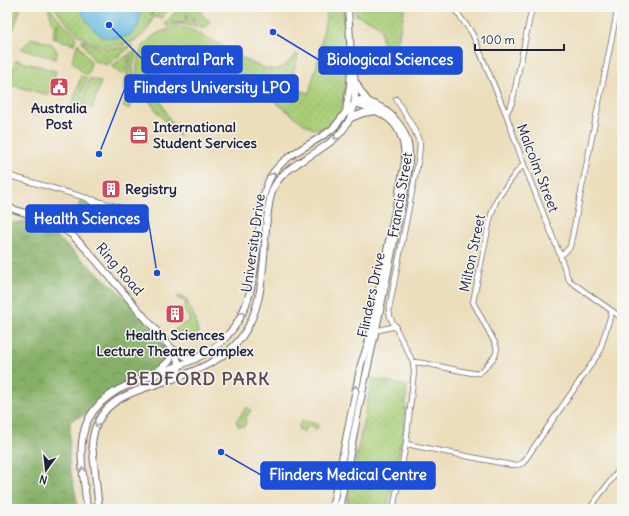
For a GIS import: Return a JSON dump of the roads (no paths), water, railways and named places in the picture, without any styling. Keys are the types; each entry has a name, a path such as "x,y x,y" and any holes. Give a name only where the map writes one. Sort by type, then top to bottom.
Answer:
{"street":[{"path":"346,112 350,85 351,54 348,7"},
{"name":"Malcolm Street","path":"453,7 472,32 506,114 567,276 570,281 622,318"},
{"path":"506,114 512,103 532,7"},
{"path":"560,255 570,247 618,7"},
{"path":"351,54 355,78 355,103"},
{"name":"Flinders Drive","path":"339,509 392,253 410,156 408,144 400,124 393,116 369,102 358,88 355,78"},
{"path":"350,85 355,103"},
{"name":"Francis Street","path":"393,509 406,444 414,372 413,362 396,326 390,317 389,309 418,163 420,143 413,126 396,99"},
{"path":"355,103 360,100 369,102"},
{"name":"Flinders Drive","path":"332,509 361,364 368,344 405,162 404,144 399,129 392,121 377,111 355,103"},
{"name":"University Drive","path":"87,509 82,453 83,436 88,420 98,404 114,392 195,359 214,349 233,330 244,310 253,280 264,195 272,175 278,167 290,157 334,126 355,103"},
{"name":"University Drive","path":"99,509 92,444 98,421 110,405 123,396 173,379 204,366 224,354 241,338 254,315 262,275 268,207 275,185 279,178 287,171 317,151 340,133 351,118 355,103"},
{"path":"351,118 364,113 377,111"},
{"path":"317,151 316,144 318,138"},
{"name":"Milton Street","path":"413,362 479,373 494,356 497,348 473,302 491,215 497,199 518,170 524,165"},
{"path":"7,175 123,209 125,213 122,224 118,226 110,223 101,210 88,199"},
{"name":"Ring Road","path":"7,207 56,223 72,235 91,254 172,349 180,365"},
{"path":"406,444 511,465 523,463 599,353 612,311"},
{"path":"376,331 396,326"},
{"path":"154,375 170,360 172,349 186,357 195,359"},
{"path":"173,379 180,365 184,368 192,368 224,354"},
{"path":"589,509 622,466"}],"water":[{"path":"79,7 139,7 139,23 137,29 129,35 120,38 102,36 92,28"}],"place":[{"name":"Central Park","path":"109,25"},
{"name":"Biological Sciences","path":"273,32"},
{"name":"Australia Post","path":"59,87"},
{"name":"International Student Services","path":"139,135"},
{"name":"Flinders University LPO","path":"99,154"},
{"name":"Registry","path":"111,189"},
{"name":"Health Sciences","path":"157,273"},
{"name":"Health Sciences Lecture Theatre Complex","path":"175,314"},
{"name":"Flinders Medical Centre","path":"221,452"}],"district":[{"name":"BEDFORD PARK","path":"198,379"}]}
